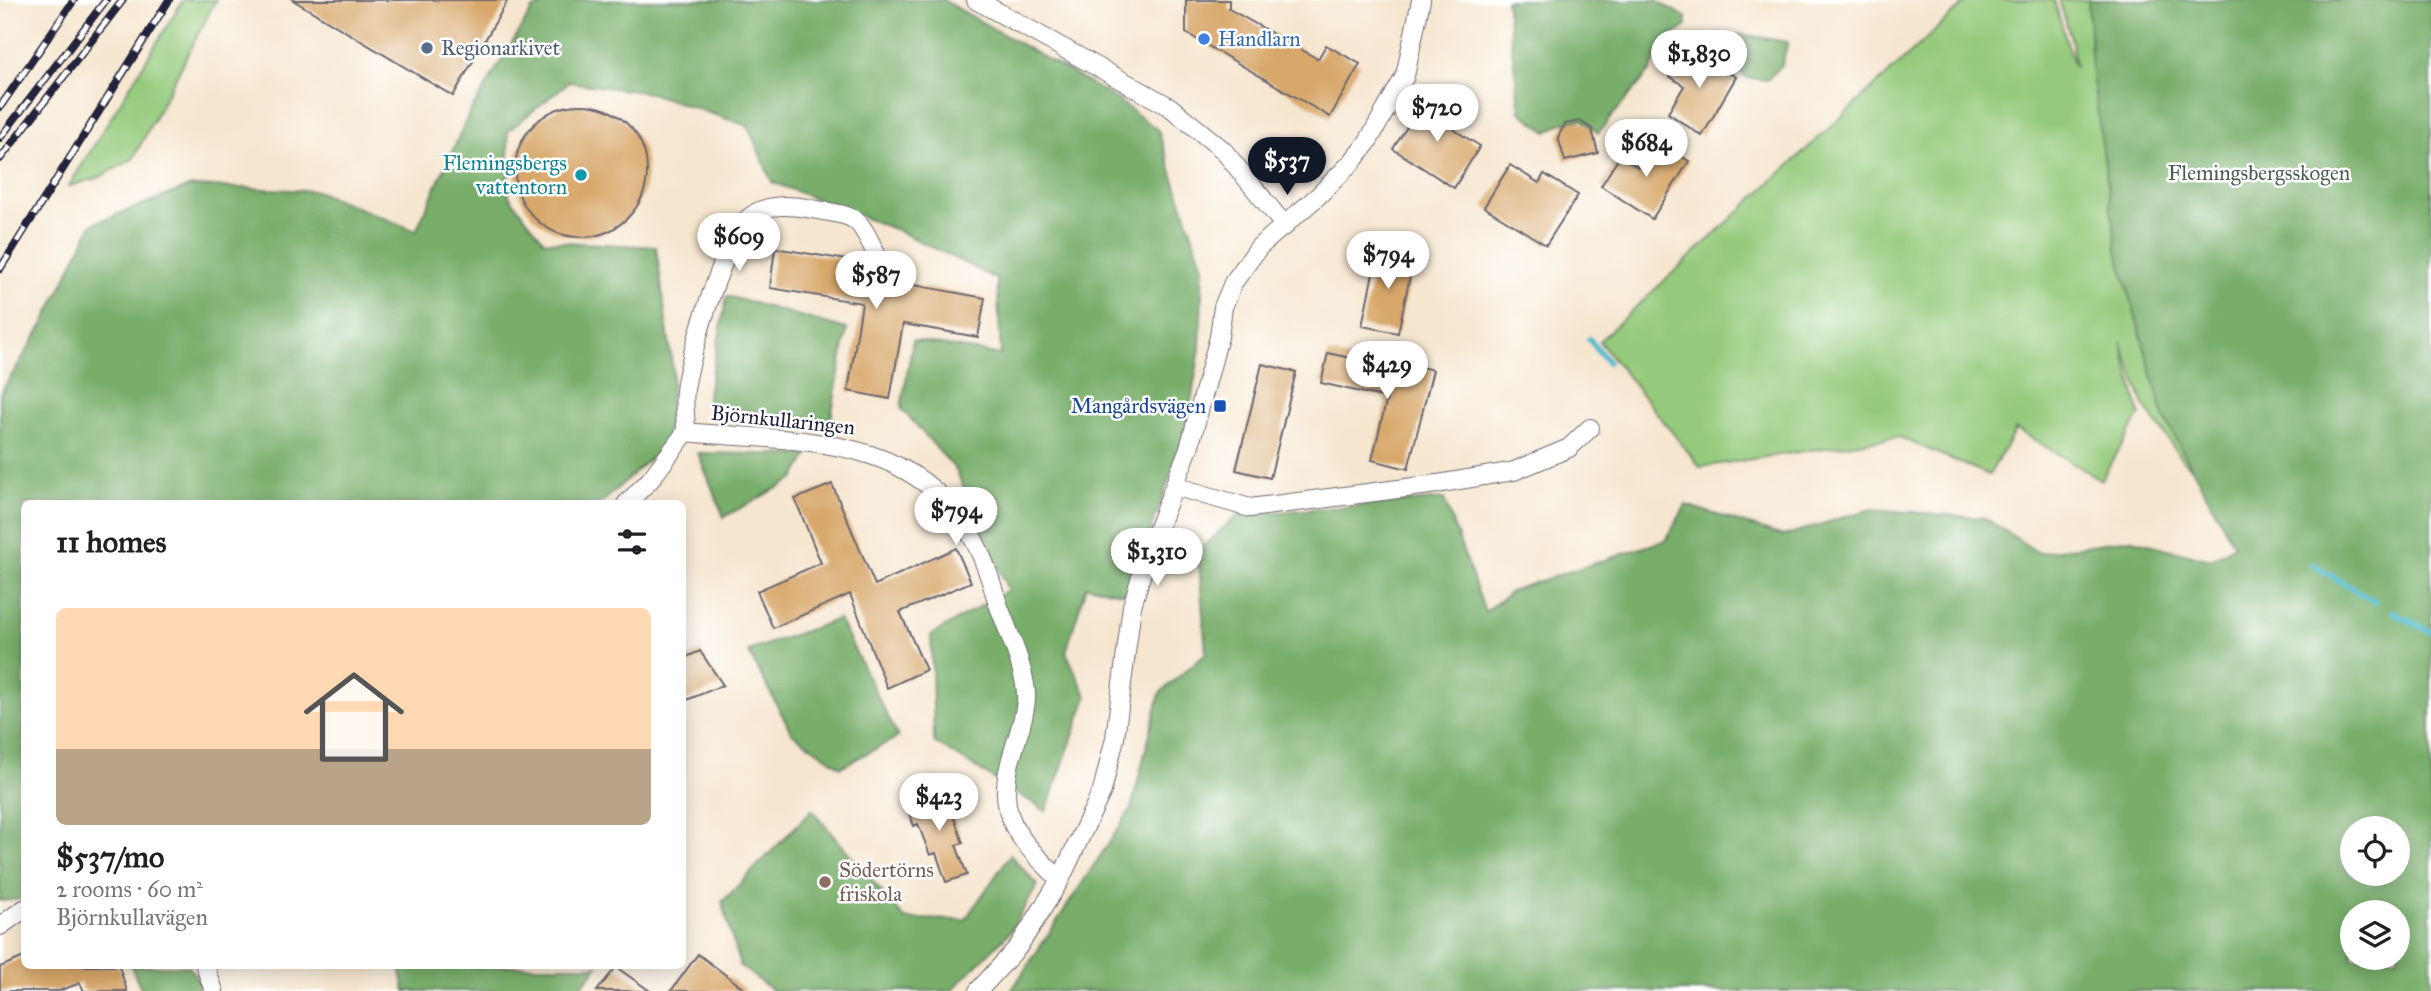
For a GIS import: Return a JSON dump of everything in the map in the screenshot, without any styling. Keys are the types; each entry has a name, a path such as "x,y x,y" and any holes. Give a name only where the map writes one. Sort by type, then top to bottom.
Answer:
{"street":[{"path":"976,0 1170,107 1223,150 1285,226"},
{"path":"978,991 1018,947 1060,880 1102,792 1115,738 1132,606 1147,556 1189,448 1219,337 1223,307 1233,283 1259,247 1352,162 1367,143 1405,76 1421,0"},
{"name":"Björnkullaringen","path":"630,500 650,480 686,432 686,379 720,270 738,229 749,217 763,209 785,205 850,216 861,222 876,254"},
{"path":"1174,486 1250,508 1437,484 1514,471 1560,452 1590,428"},
{"name":"Björnkullaringen","path":"686,432 851,447 901,466 932,488 961,522 971,535 992,586 1027,697 1021,733 1009,768 1008,813 1013,830 1060,880"},
{"path":"0,926 21,911"},
{"path":"206,969 214,991"}],"green space":[{"path":"183,0 216,0 133,159 98,178 69,186"},
{"path":"551,0 943,0 1115,98 1158,130 1203,267 1200,348 1186,433 1127,594 1086,586 1066,652 1087,697 1046,811 934,742 931,635 1008,590 956,470 901,408 913,340 1001,355 997,279 899,231 772,182 748,126 650,93 569,82 508,131 509,196 544,241 656,247 673,371 666,444 604,500 21,500 21,899 0,901 0,394 44,323 92,224 191,186 316,191 416,231 469,114 532,10"},
{"path":"1506,0 1655,0 1687,18 1687,26 1661,43 1651,70 1598,133 1582,119 1562,123 1547,132 1520,112"},
{"name":"Flemingsbergsskogen","path":"1968,0 2054,0 2075,68 2072,42 2059,0 2431,0 2431,991 2042,991 2301,555 2183,461 2144,405 2121,342 2140,415 2101,480 2016,429 1989,475 1899,437 1700,467 1599,341"},
{"path":"2088,0 2431,0 2431,991 1011,991 1131,809 1160,693 1206,653 1198,551 1238,515 1444,499 1485,612 1513,590 1666,540 1686,505 1783,536 1871,509 1985,518 2039,553 2129,539 2211,560 2234,545 2164,417 2117,251 2092,73"},
{"path":"1740,34 1788,42 1782,65 1767,80 1746,78 1720,43"},
{"path":"727,296 847,329 830,423 706,404"},
{"path":"698,453 808,455 794,479 724,517"},
{"path":"839,619 898,737 841,767 792,733 748,651"},
{"path":"812,810 905,919 965,920 1010,855 1038,885 1009,933 951,991 773,991 740,966 722,902"},
{"path":"132,969 191,969 199,982 200,991 142,991"},
{"path":"401,969 595,969 577,991 405,991"}],"building":[{"name":"Regionarkivet","path":"293,0 508,0 453,96"},
{"path":"1186,0 1229,0 1229,9 1318,59 1326,45 1360,64 1330,117 1186,33"},
{"path":"1687,47 1736,77 1702,136 1668,113 1684,86 1669,76"},
{"path":"1426,97 1458,117 1451,128 1480,146 1454,188 1393,149"},
{"name":"Flemingsbergs vattentorn","path":"581,105 606,110 628,124 642,146 647,171 642,196 628,218 606,232 581,237 556,232 534,218 520,196 515,171 520,146 534,124 556,110"},
{"path":"1580,121 1592,129 1598,153 1565,161 1558,137 1565,124"},
{"path":"1654,140 1689,161 1652,219 1601,186 1620,156 1638,167"},
{"path":"1510,165 1539,183 1544,174 1578,195 1546,245 1484,207"},
{"path":"775,248 877,265 876,278 985,298 978,337 903,324 890,399 848,391 862,303 770,288"},
{"path":"1378,249 1414,257 1398,333 1362,326"},
{"path":"1328,353 1395,368 1397,361 1433,370 1408,469 1372,460 1387,398 1321,383"},
{"path":"1262,364 1296,372 1270,478 1236,470"},
{"path":"832,484 875,585 956,548 971,582 900,612 926,670 887,688 850,594 773,628 757,591 821,563 795,499"},
{"path":"700,651 723,685 686,700 686,657"},
{"path":"922,792 927,806 947,798 963,843 956,845 967,875 946,882 936,853 930,855 918,824 914,826 904,799"},
{"path":"698,954 747,991 671,991"},
{"path":"21,958 21,969 120,969 127,991 84,991 80,983 59,991 0,991 0,967"},
{"path":"614,969 619,969 650,991 597,991"}],"waterway":[{"path":"1589,339 1608,362"},
{"path":"2312,564 2375,602"},
{"path":"2393,612 2431,632"}],"railway":[{"path":"0,107 74,0"},
{"path":"0,138 106,0"},
{"path":"0,159 123,0"},
{"path":"0,269 169,0"}],"place":[{"name":"Handlarn","path":"1204,39"},
{"name":"Regionarkivet","path":"427,48"},
{"name":"Flemingsbergs vattentorn","path":"581,175"},
{"name":"Mangårdsvägen","path":"1220,406"},
{"name":"Södertörns friskola","path":"825,882"}]}
